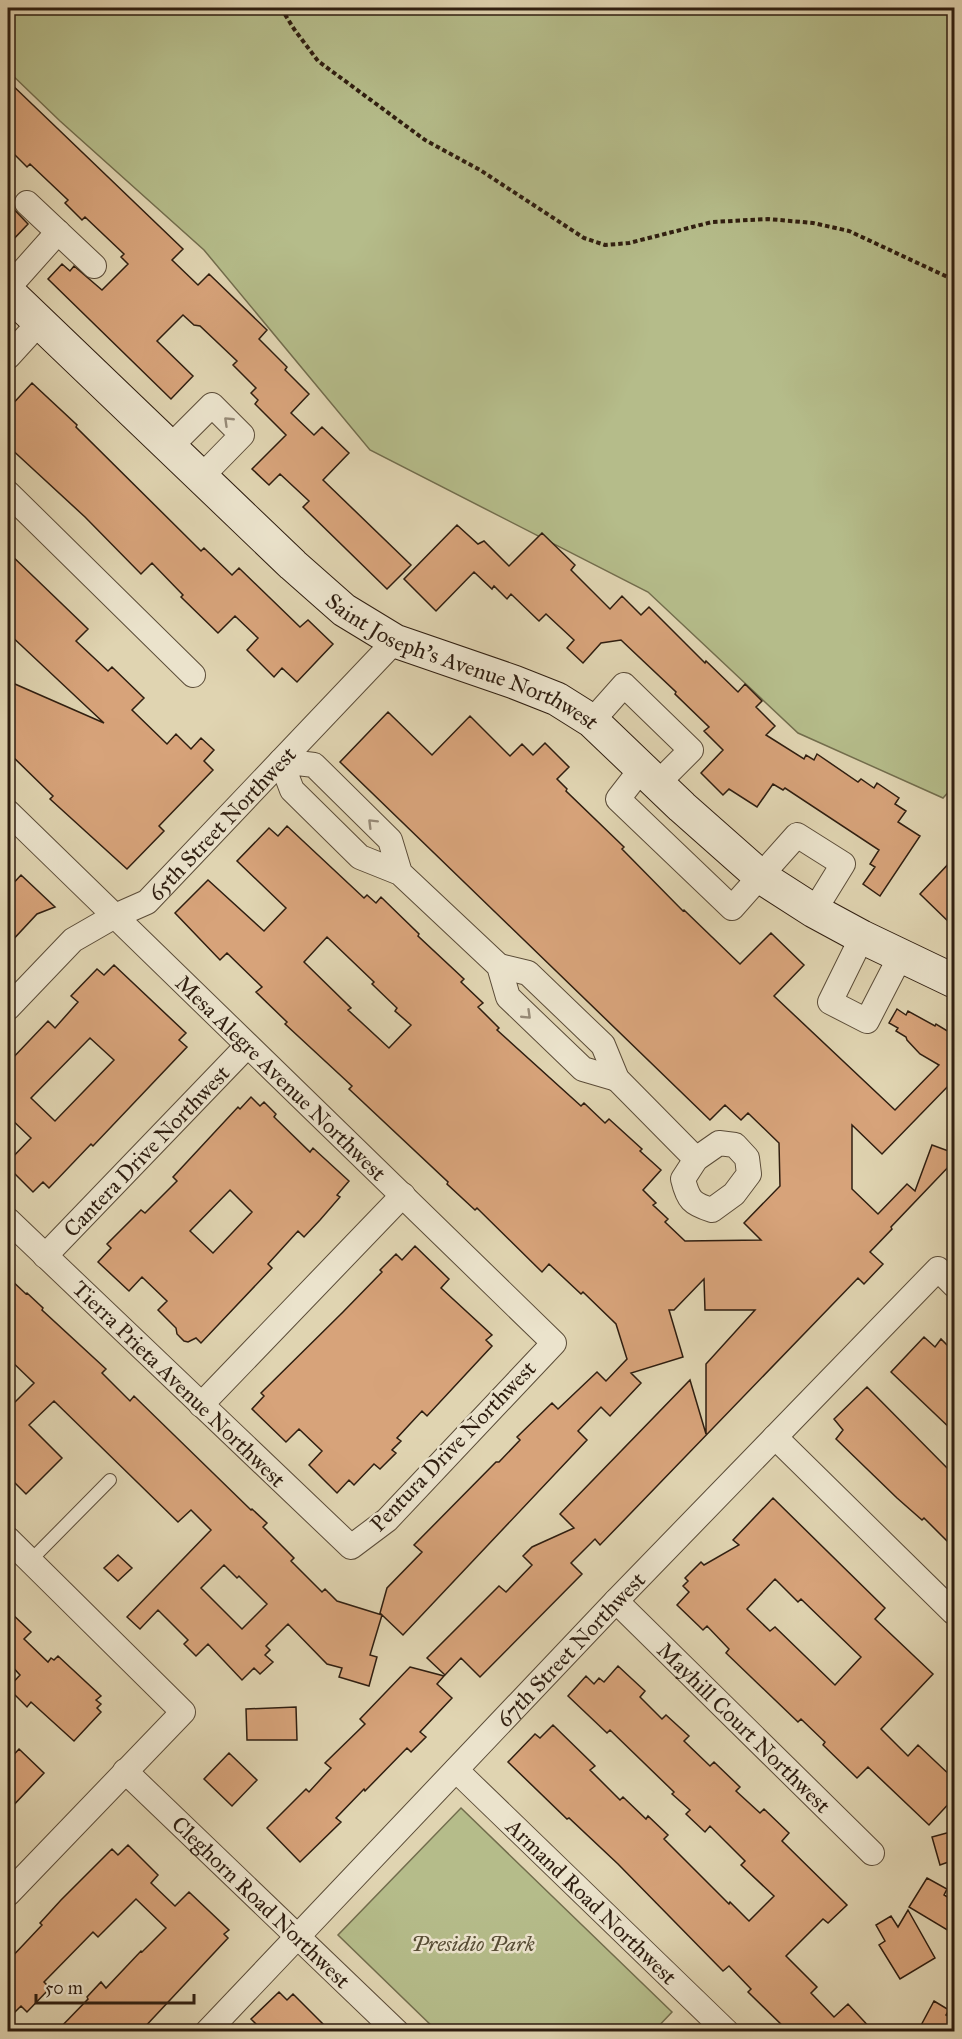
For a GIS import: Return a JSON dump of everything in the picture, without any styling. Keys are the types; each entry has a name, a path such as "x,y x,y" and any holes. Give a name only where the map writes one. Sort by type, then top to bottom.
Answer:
{"street":[{"path":"27,203 94,266"},
{"path":"8,290 58,232"},
{"name":"Saint Joseph's Avenue Northwest","path":"8,290 293,565 344,610 394,641 557,699 592,721 761,877 814,911 862,937 954,981"},
{"path":"8,357 39,322"},
{"path":"170,447 212,405 243,435 201,477"},
{"path":"8,493 193,675"},
{"name":"65th Street Northwest","path":"8,1008 73,940 113,917 147,902 394,641"},
{"path":"592,721 624,685 691,750 650,775 618,799 732,908 797,835 843,864 814,911"},
{"path":"400,873 390,840 314,765 281,761 292,790 360,857 400,873 499,966 508,997 583,1069 617,1079 696,1160"},
{"name":"Mesa Alegre Avenue Northwest","path":"8,812 113,917 554,1343"},
{"path":"862,937 830,1002 867,1021 901,955"},
{"name":"Cantera Drive Northwest","path":"45,1256 247,1046"},
{"path":"201,1405 403,1196"},
{"name":"Tierra Prieta Avenue Northwest","path":"8,1220 351,1547"},
{"name":"67th Street Northwest","path":"207,2031 775,1437 946,1277"},
{"name":"Pentura Drive Northwest","path":"351,1547 387,1520 554,1343"},
{"path":"775,1437 953,1612"},
{"path":"8,1539 183,1712 10,1885"},
{"name":"Mayhill Court Northwest","path":"616,1601 872,1853"},
{"name":"Armand Road Northwest","path":"456,1770 727,2031"},
{"name":"Cleghorn Road Northwest","path":"125,1771 397,2031"}],"lane":[{"path":"30,1561 110,1480"}],"path":[{"path":"281,8 294,30 318,61 425,140 480,170 584,237 605,245 629,243 712,222 768,219 813,223 849,231 954,280"}],"green space":[{"path":"8,8 954,8 954,786 943,798 798,733 648,592 370,450 204,250 60,121 8,71"},
{"name":"Presidio Park","path":"461,1808 672,2012 654,2031 437,2031 338,1935"}],"building":[{"path":"8,81 183,249 172,260 198,285 209,274 267,330 259,339 287,367 285,370 309,394 291,413 314,435 322,427 349,453 323,480 411,565 387,589 303,507 309,501 280,474 269,485 252,469 286,435 255,404 258,400 251,393 256,388 233,365 237,361 200,326 194,325 183,315 157,341 193,376 171,399 48,279 62,264 70,271 74,266 102,290 128,264 121,257 124,254 85,217 82,220 65,203 68,200 30,164 27,167 8,148"},
{"path":"8,203 28,224 8,245"},
{"path":"32,383 77,425 76,427 201,551 204,548 232,575 239,568 300,627 308,620 333,644 297,682 282,668 274,677 247,650 258,638 235,616 218,633 181,597 183,595 152,563 141,574 85,517 8,446 8,409"},
{"path":"457,525 478,544 484,541 509,566 542,533 575,565 571,570 610,609 622,596 641,615 649,607 705,663 706,661 738,692 745,684 762,701 756,707 775,726 766,735 804,759 806,755 814,760 817,754 858,782 861,779 874,788 877,783 899,798 895,804 906,811 898,822 920,836 880,896 863,884 875,867 870,864 879,850 785,788 783,790 773,784 757,807 729,789 723,795 701,773 723,750 704,731 709,727 621,640 601,643 583,663 567,648 574,640 546,614 539,621 511,594 507,599 494,586 492,589 474,572 436,611 404,579"},
{"path":"8,552 88,629 76,641 108,671 112,667 144,698 132,710 167,744 176,734 191,749 201,738 214,750 204,761 213,770 159,826 164,831 127,869 50,799 53,796 8,752 8,681 104,723 8,633"},
{"path":"388,712 432,755 470,716 510,756 522,744 533,755 545,743 569,767 557,779 567,789 566,791 624,847 622,849 683,911 740,964 771,933 804,965 774,996 895,1110 939,1065 920,1054 906,1037 896,1031 898,1028 889,1023 897,1009 906,1015 908,1011 954,1035 954,1080 882,1154 852,1125 852,1189 878,1214 907,1184 915,1191 932,1145 954,1153 954,1161 870,1252 883,1264 864,1284 858,1278 600,1545 595,1539 571,1563 582,1574 480,1677 461,1658 445,1675 427,1658 499,1586 506,1592 532,1565 523,1556 532,1547 574,1528 560,1514 690,1380 706,1434 706,1364 755,1310 705,1310 704,1279 674,1310 669,1310 683,1357 631,1373 641,1383 610,1416 601,1407 578,1431 587,1440 403,1635 380,1613 387,1588 422,1552 414,1545 496,1462 499,1462 520,1440 517,1437 552,1403 558,1409 597,1372 606,1381 627,1359 616,1324 583,1292 581,1294 549,1264 542,1272 477,1208 475,1210 447,1184 448,1182 349,1089 352,1086 285,1024 287,1022 256,992 262,987 227,953 220,960 175,913 208,880 264,931 286,908 237,861 269,828 278,836 287,826 364,898 367,895 376,903 381,897 464,979 461,982 483,1003 478,1007 499,1028 497,1030 581,1106 584,1103 605,1123 609,1119 642,1149 640,1151 661,1170 643,1190 656,1203 653,1205 668,1219 665,1222 685,1241 761,1240 744,1223 780,1186 779,1143 748,1113 741,1120 725,1105 710,1120 340,762","holes":["327,937 374,982 372,984 397,1008 395,1011 411,1025 389,1048 348,1010 351,1008 304,962"]},
{"path":"954,858 954,927 920,894"},
{"path":"21,875 55,907 37,914 8,945 8,889"},
{"path":"114,965 186,1033 179,1040 187,1047 93,1146 91,1144 49,1188 43,1182 33,1192 8,1167 8,1162 31,1138 8,1116 8,1063 48,1021 55,1028 78,1002 71,996 97,969 104,975","holes":["90,1038 114,1060 55,1121 31,1098"]},
{"path":"251,1097 260,1106 264,1102 276,1114 274,1117 310,1152 313,1148 349,1181 337,1195 340,1197 320,1220 304,1237 298,1231 268,1264 272,1268 201,1343 196,1338 188,1342 177,1334 176,1328 158,1310 167,1301 142,1277 129,1291 98,1262 111,1248 107,1244 141,1210 145,1213 177,1181 173,1177 238,1107 240,1109","holes":["230,1190 252,1212 213,1253 190,1231"]},
{"path":"415,1246 449,1279 441,1288 492,1335 486,1340 492,1346 427,1416 422,1411 397,1438 401,1441 392,1450 396,1453 380,1469 374,1464 354,1485 349,1480 337,1493 309,1465 322,1451 299,1429 286,1442 252,1409 264,1396 261,1393 382,1272 380,1270 396,1254 402,1260"},
{"path":"8,1277 106,1369 102,1373 130,1401 134,1396 267,1523 263,1527 294,1558 291,1561 322,1592 325,1589 337,1601 382,1615 370,1655 377,1657 369,1686 339,1677 342,1668 327,1664 288,1624 266,1646 270,1650 265,1655 273,1662 260,1674 254,1668 242,1680 208,1644 196,1656 184,1644 188,1640 158,1610 140,1629 127,1617 211,1530 191,1510 178,1522 54,1401 29,1425 62,1458 26,1494 8,1476 8,1409 34,1383 8,1358","holes":["224,1565 237,1578 239,1576 267,1604 242,1629 201,1588"]},
{"path":"924,1337 935,1347 941,1339 954,1352 954,1432 891,1372"},
{"path":"867,1387 954,1475 954,1548 924,1518 922,1520 897,1498 836,1439 843,1430 834,1419"},
{"path":"773,1498 885,1608 875,1619 933,1674 881,1729 908,1756 918,1745 954,1779 954,1798 929,1825 868,1767 857,1778 823,1745 825,1742 801,1719 798,1722 726,1653 729,1649 707,1626 703,1630 677,1605 689,1592 683,1586 688,1581 685,1578 701,1562 704,1565 739,1545 733,1540","holes":["775,1579 798,1602 801,1599 861,1657 835,1685 775,1627 770,1631 747,1609"]},
{"path":"118,1555 132,1568 118,1581 104,1568"},
{"path":"8,1610 31,1632 24,1639 48,1662 51,1658 54,1660 58,1656 101,1696 96,1700 101,1704 97,1708 101,1712 74,1741 31,1702 27,1707 8,1688 20,1675 8,1662"},
{"path":"618,1666 645,1691 640,1697 662,1719 666,1715 689,1736 684,1741 710,1766 714,1762 740,1787 736,1791 760,1813 764,1809 789,1833 782,1841 847,1905 828,1923 823,1919 786,1956 817,1987 811,1993 834,2017 848,2004 873,2031 788,2031 748,1992 751,1989 729,1966 723,1971 618,1864 508,1762 535,1734 540,1738 553,1725 595,1766 590,1770 620,1800 623,1797 646,1819 648,1816 668,1835 664,1839 749,1921 774,1896 741,1865 745,1861 710,1826 705,1832 686,1814 690,1810 672,1794 674,1792 610,1730 607,1733 568,1696 586,1676 594,1684 599,1678 604,1682"},
{"path":"410,1667 444,1676 437,1684 452,1698 420,1732 426,1737 411,1752 407,1748 365,1791 364,1789 336,1818 341,1822 300,1862 267,1828 306,1789 309,1792 331,1768 325,1763 365,1724 360,1719"},
{"path":"296,1707 297,1740 247,1740 246,1709"},
{"path":"19,1749 44,1773 8,1811 8,1761"},
{"path":"229,1753 257,1780 232,1806 204,1779"},
{"path":"954,1831 954,1860 940,1865 932,1837"},
{"path":"128,1845 158,1875 151,1883 175,1906 189,1892 229,1930 224,1934 228,1938 141,2031 57,2031 101,1982 106,1988 166,1928 136,1899 98,1937 93,1932 44,1982 50,1988 27,2012 21,2006 8,2019 8,1961 42,1925 40,1923 61,1900 112,1849 118,1855"},
{"path":"927,1878 947,1889 944,1895 954,1901 954,1934 909,1907"},
{"path":"908,1910 935,1958 900,1979 879,1945 885,1941 876,1925 891,1916 898,1927"},
{"path":"279,1992 287,2000 293,1994 330,2031 263,2031 251,2019"},
{"path":"934,2001 949,2010 946,2015 952,2019 945,2031 918,2031"}]}
